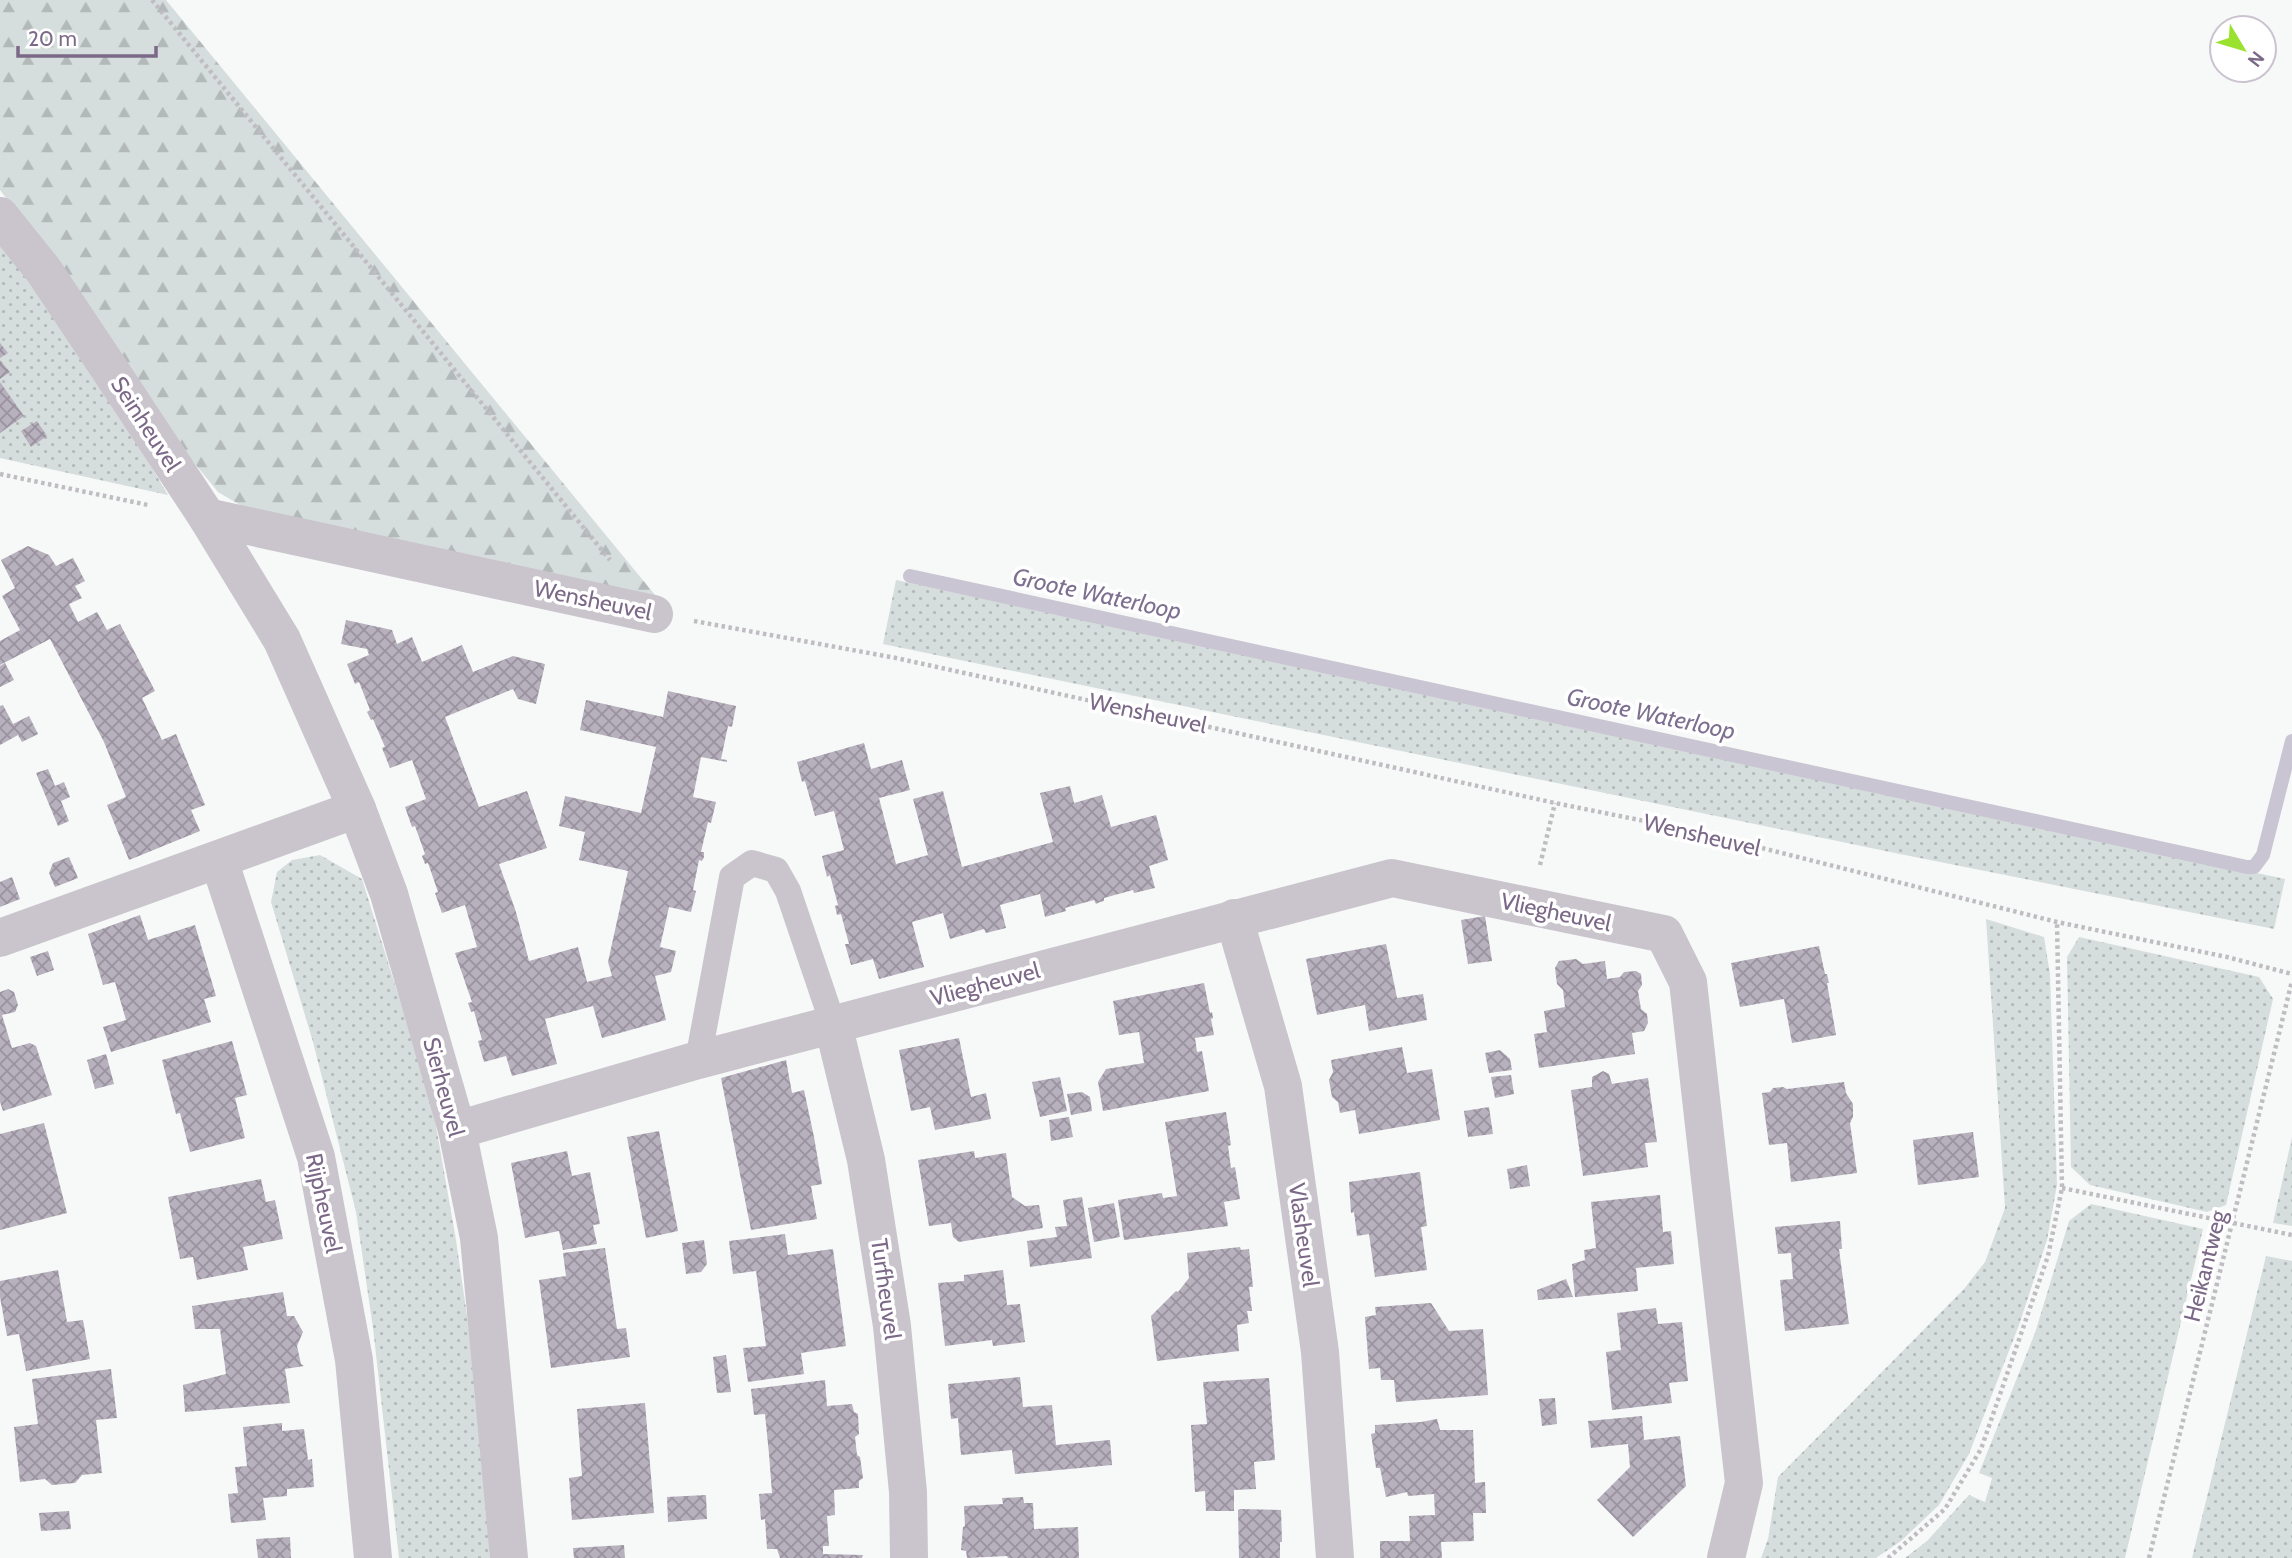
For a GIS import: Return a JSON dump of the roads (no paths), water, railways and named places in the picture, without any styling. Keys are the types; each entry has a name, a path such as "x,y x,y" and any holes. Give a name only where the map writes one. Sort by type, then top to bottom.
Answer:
{"street":[{"name":"Seinheuvel","path":"0,216 44,271 207,517 282,640"},
{"name":"Wensheuvel","path":"207,517 654,614"},
{"name":"Sierheuvel","path":"282,640 357,809 389,894 457,1129 479,1238 509,1558"},
{"path":"0,938 357,809"},
{"name":"Rijpheuvel","path":"219,860 316,1157 354,1360 373,1558"},
{"name":"Vliegheuvel","path":"457,1129 698,1060 1392,878 1664,934 1688,982 1744,1483 1726,1558"},
{"name":"Vlasheuvel","path":"1234,918 1283,1086 1321,1352 1335,1558"},
{"name":"Turfheuvel","path":"833,1024 866,1160 892,1326 908,1492 909,1558"}],"lane":[{"path":"698,1060 732,877 752,863 776,870 789,891 833,1024"}],"waterway":[{"name":"Groote Waterloop","path":"910,576 2247,867 2254,867 2263,855 2292,741"}]}
